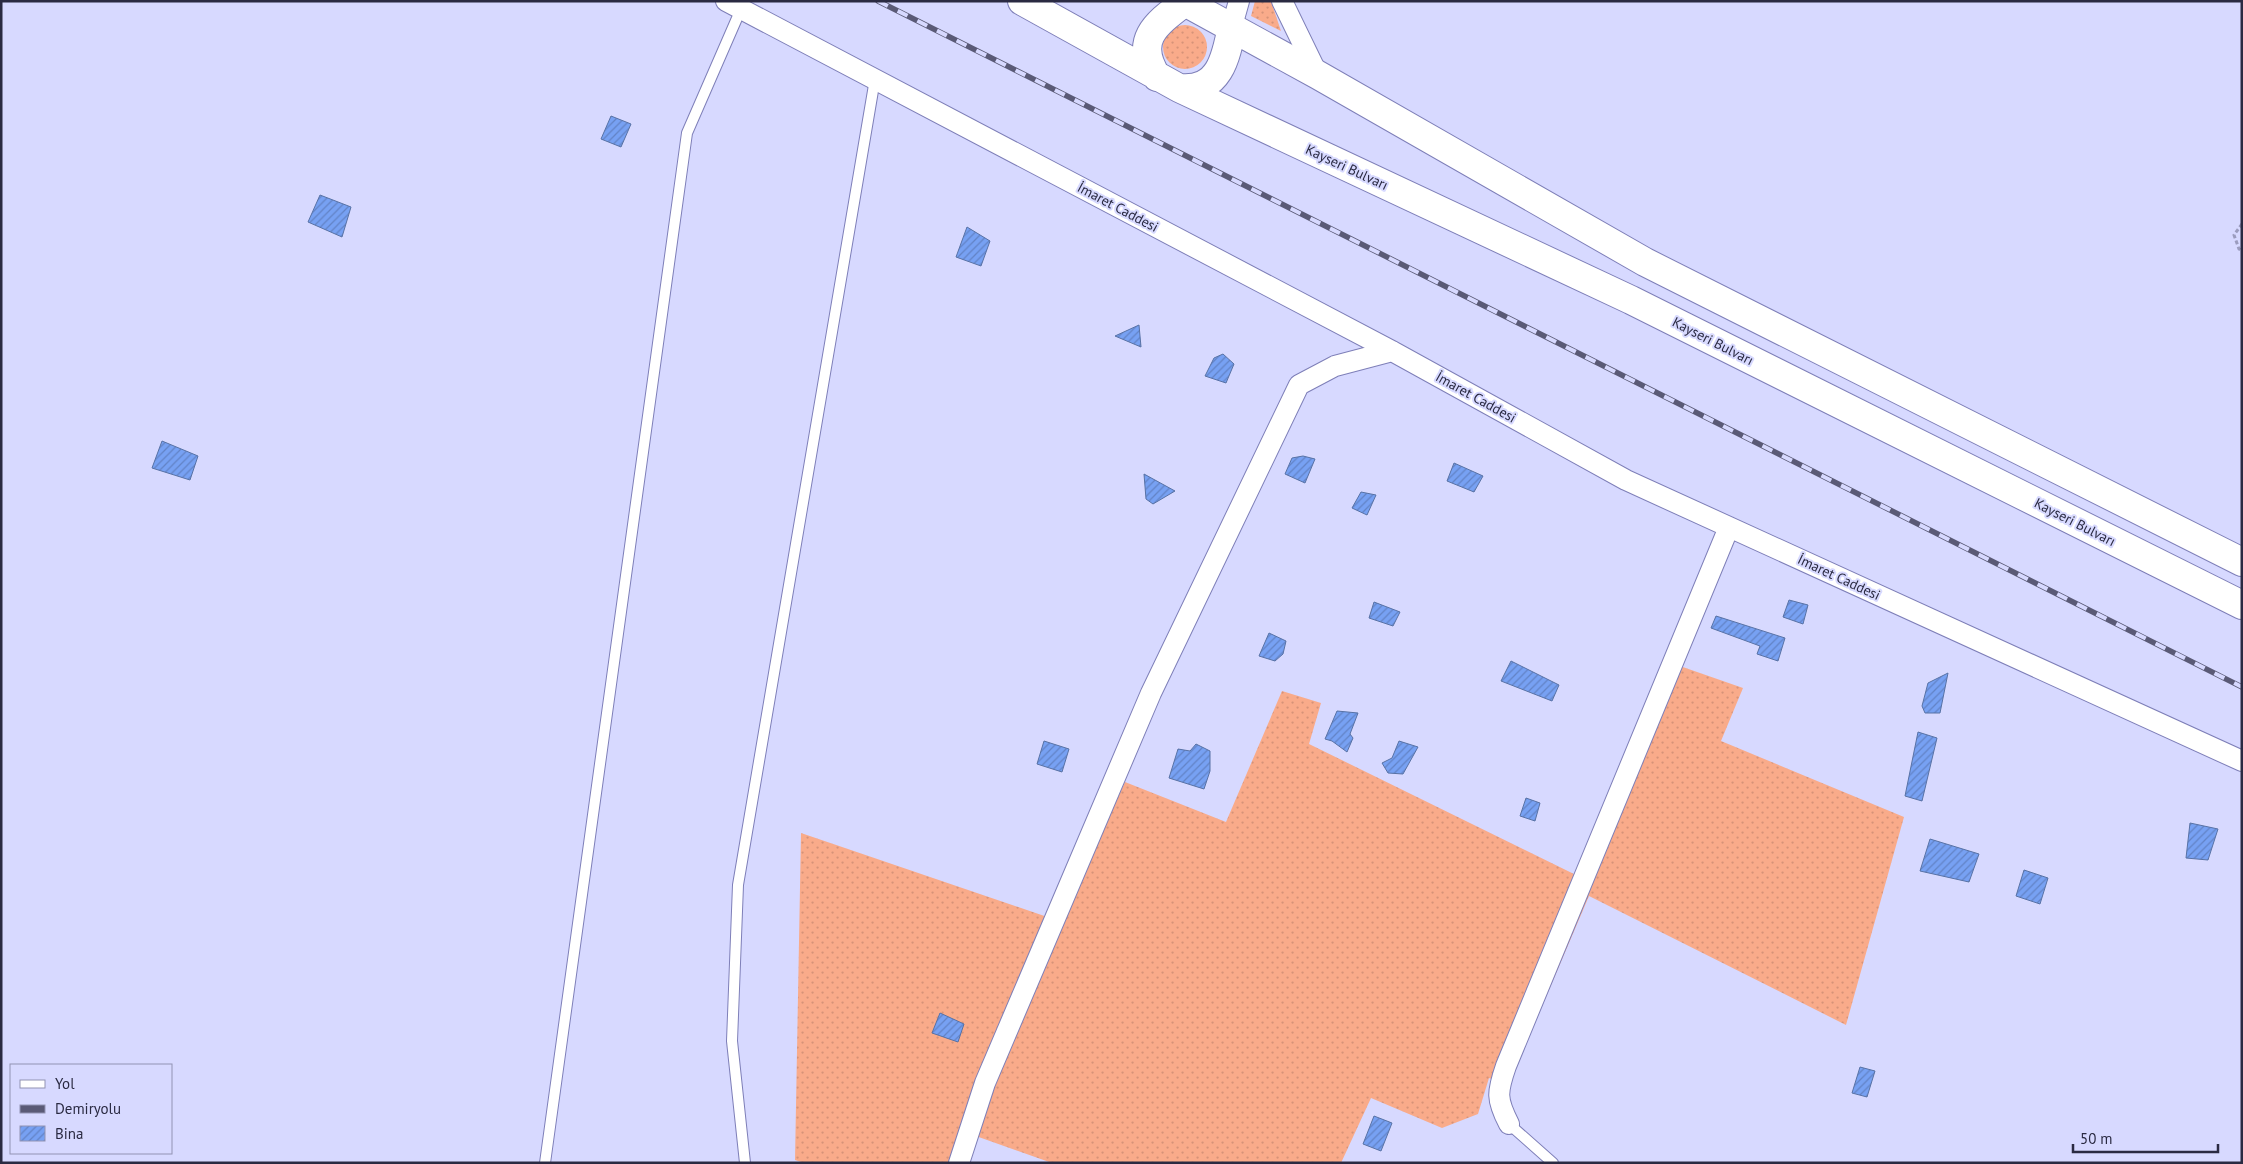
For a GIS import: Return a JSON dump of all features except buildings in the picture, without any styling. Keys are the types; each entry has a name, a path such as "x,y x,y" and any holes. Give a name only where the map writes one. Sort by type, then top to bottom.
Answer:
{"highway":[{"name":"Kayseri Bulvarı","path":"1022,1 1168,83 1630,300 2242,605"},
{"path":"1236,14 1226,54 1213,79 1200,88 1168,83 1148,60 1150,32 1162,18 1184,2 1236,14 1318,75 1644,262 2242,562"}],"street":[{"path":"1282,1 1318,75"},
{"name":"İmaret Caddesi","path":"734,5 1392,351 1626,480 2242,761"},
{"path":"959,1163 985,1083 1151,693 1298,385 1335,366 1392,351"},
{"path":"1509,1124 1499,1106 1499,1088 1506,1066 1729,527"}],"lane":[{"path":"545,1163 687,133 734,5"},
{"path":"745,1163 732,1041 738,885 875,79"},
{"path":"1509,1124 1553,1163"}],"path":[{"path":"2242,224 2234,236 2239,250 2242,251"}],"shaded area":[{"path":"1255,1 1271,1 1281,31 1251,16"},
{"path":"1185,25 1197,29 1203,35 1207,47 1203,59 1197,65 1185,69 1173,65 1167,59 1163,47 1167,35 1173,29"},
{"path":"1677,665 1743,688 1721,741 1904,817 1846,1025 1589,896 1508,1086 1489,1078 1478,1114 1442,1128 1371,1098 1341,1163 1052,1163 973,1135 958,1163 804,1163 795,1160 801,833 1059,921 1125,782 1226,822 1282,691 1321,703 1309,744 1578,876"}],"railway":[{"path":"878,1 2242,687"}]}
